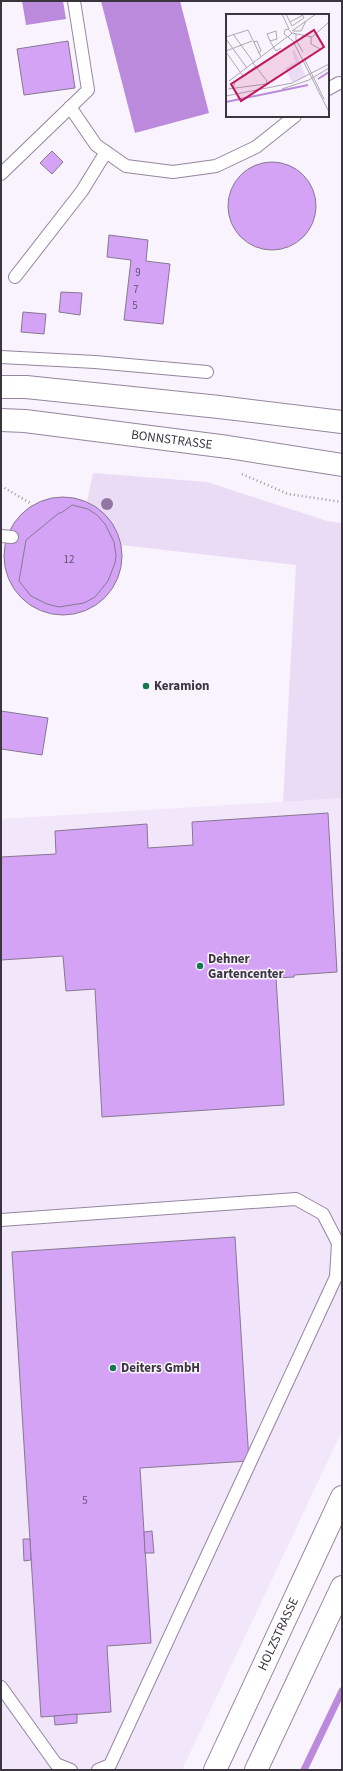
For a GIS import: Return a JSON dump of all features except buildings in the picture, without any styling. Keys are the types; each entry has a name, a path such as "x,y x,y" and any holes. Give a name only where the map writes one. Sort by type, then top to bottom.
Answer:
{"main road":[{"path":"1,387 26,387 342,422"},
{"name":"BONNSTRASSE","path":"1,420 25,421 228,447 342,465"},
{"name":"HOLZSTRASSE","path":"214,1770 342,1497"},
{"path":"256,1770 342,1588"}],"lane":[{"path":"1,174 88,90 74,1"},
{"path":"329,88 339,83"},
{"path":"70,107 96,145 126,166 173,172 216,166 256,148 294,117"},
{"path":"15,277 82,191 106,152"},
{"path":"1,356 96,362 207,372"},
{"path":"1,1220 296,1199 323,1214 338,1243 336,1277 110,1765 98,1770"},
{"path":"1,1687 56,1764 71,1770"}],"path":[{"path":"1,486 32,504"}],"shaded area":[{"path":"22,1 63,1 66,19 26,25"},
{"path":"101,1 180,1 209,113 135,133"},
{"path":"93,473 207,482 327,521 342,523 342,798 283,802 296,565 121,545 112,525 98,510 87,502"},
{"path":"342,798 342,1431 182,1770 5,1770 1,1765 1,819"}],"waterway":[{"path":"304,1770 342,1691"}],"place":[{"name":"Keramion","path":"146,686"},
{"name":"Dehner Gartencenter","path":"200,966"},
{"name":"Deiters GmbH","path":"113,1368"}]}
